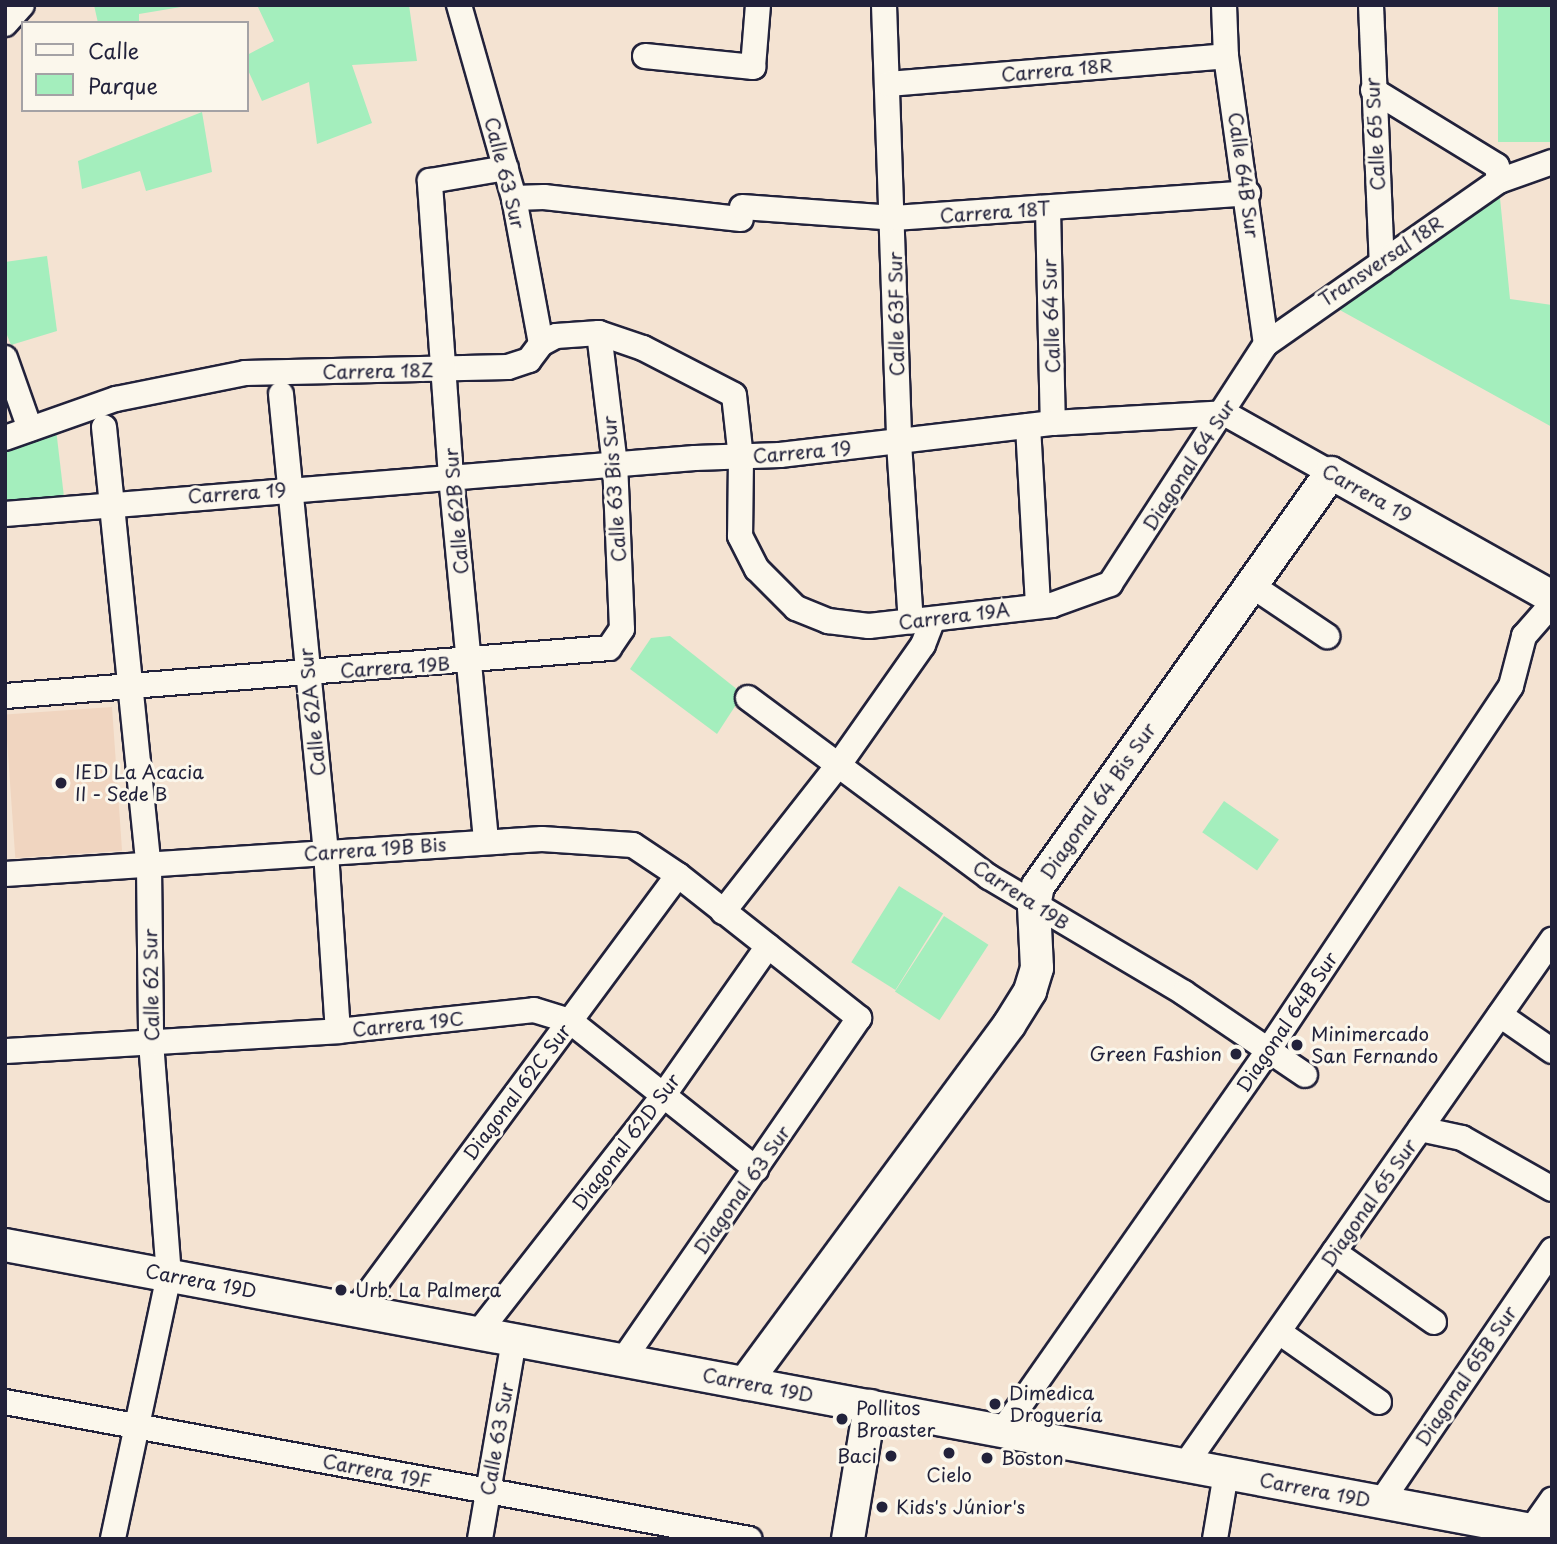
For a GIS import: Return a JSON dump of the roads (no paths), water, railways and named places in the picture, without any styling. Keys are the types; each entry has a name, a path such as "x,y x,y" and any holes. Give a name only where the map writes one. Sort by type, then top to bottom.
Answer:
{"street":[{"path":"5,24 22,5"},
{"name":"Calle 63 Sur","path":"459,5 514,198 541,344"},
{"path":"645,56 753,66 758,5"},
{"name":"Calle 63F Sur","path":"884,5 894,218 899,443 922,622"},
{"name":"Calle 64B Sur","path":"1224,5 1226,56 1248,193 1266,344"},
{"name":"Calle 65 Sur","path":"1371,5 1382,263"},
{"name":"Carrera 18R","path":"888,84 1226,56"},
{"path":"1373,90 1497,166 1499,181"},
{"name":"Calle 62B Sur","path":"486,841 471,662 451,477 446,369 430,181 506,167"},
{"name":"Transversal 18R","path":"1266,344 1499,181 1549,170"},
{"name":"Carrera 18T","path":"514,198 544,197 741,213 894,218 1248,193"},
{"name":"Calle 64 Sur","path":"1048,209 1054,423"},
{"name":"Carrera 18Z","path":"5,438 116,399 245,373 446,369 523,364 541,344 556,336 599,333 643,348 734,395 741,458"},
{"name":"Calle 63 Bis Sur","path":"599,333 615,466 622,629 615,643"},
{"name":"Diagonal 64 Sur","path":"1110,583 1224,413 1266,344"},
{"path":"5,358 30,429"},
{"name":"Calle 62A Sur","path":"281,394 288,489 326,852 338,1031"},
{"name":"Carrera 19","path":"5,514 288,489 741,458 899,443 1054,423 1224,413 1552,597"},
{"path":"1028,426 1038,606"},
{"name":"Calle 62 Sur","path":"104,427 149,867 151,1042 169,1275 134,1426 113,1539"},
{"name":"Carrera 19A","path":"741,458 740,536 757,569 796,608 848,625 922,622 1038,606 1110,583"},
{"name":"Diagonal 64 Bis Sur","path":"745,1383 1030,991 1037,968 1034,906 1048,871 1331,473"},
{"path":"1251,585 1327,636"},
{"name":"Diagonal 64B Sur","path":"1002,1431 1269,1049 1511,686 1524,636 1552,604"},
{"path":"723,912 840,764 923,645 922,622"},
{"name":"Carrera 19B","path":"5,696 601,651 615,643"},
{"name":"Carrera 19B","path":"748,698 1034,906 1184,993 1305,1075"},
{"name":"Carrera 19B Bis","path":"5,874 149,867 486,841 622,842 633,845 678,874 859,1018"},
{"name":"Diagonal 62C Sur","path":"356,1310 678,874"},
{"name":"Diagonal 65 Sur","path":"1185,1465 1552,940"},
{"name":"Diagonal 62D Sur","path":"478,1333 663,1096 768,946"},
{"name":"Carrera 19C","path":"5,1051 338,1031 512,1010 554,1014 570,1021 756,1169"},
{"path":"1500,1014 1552,1051"},
{"name":"Diagonal 63 Sur","path":"623,1360 859,1018"},
{"path":"1420,1129 1462,1138 1552,1189"},
{"name":"Carrera 19D","path":"5,1245 1541,1532"},
{"name":"Diagonal 65B Sur","path":"1381,1502 1552,1250"},
{"path":"1334,1252 1434,1322"},
{"path":"1279,1332 1378,1402"},
{"name":"Calle 63 Sur","path":"480,1539 514,1339"},
{"name":"Carrera 19F","path":"5,1402 749,1539"},
{"path":"848,1539 870,1406"},
{"path":"1215,1539 1226,1473"},
{"path":"1541,1532 1552,1500"}],"place":[{"name":"IED La Acacia II - Sede B","path":"61,783"},
{"name":"Minimercado San Fernando","path":"1297,1045"},
{"name":"Green Fashion","path":"1236,1054"},
{"name":"Urb. La Palmera","path":"341,1290"},
{"name":"Dimedica Droguería","path":"995,1404"},
{"name":"Pollitos Broaster","path":"842,1419"},
{"name":"Cielo","path":"949,1453"},
{"name":"Baci","path":"891,1456"},
{"name":"Boston","path":"987,1458"},
{"name":"Kids's Júnior's","path":"882,1507"}]}
